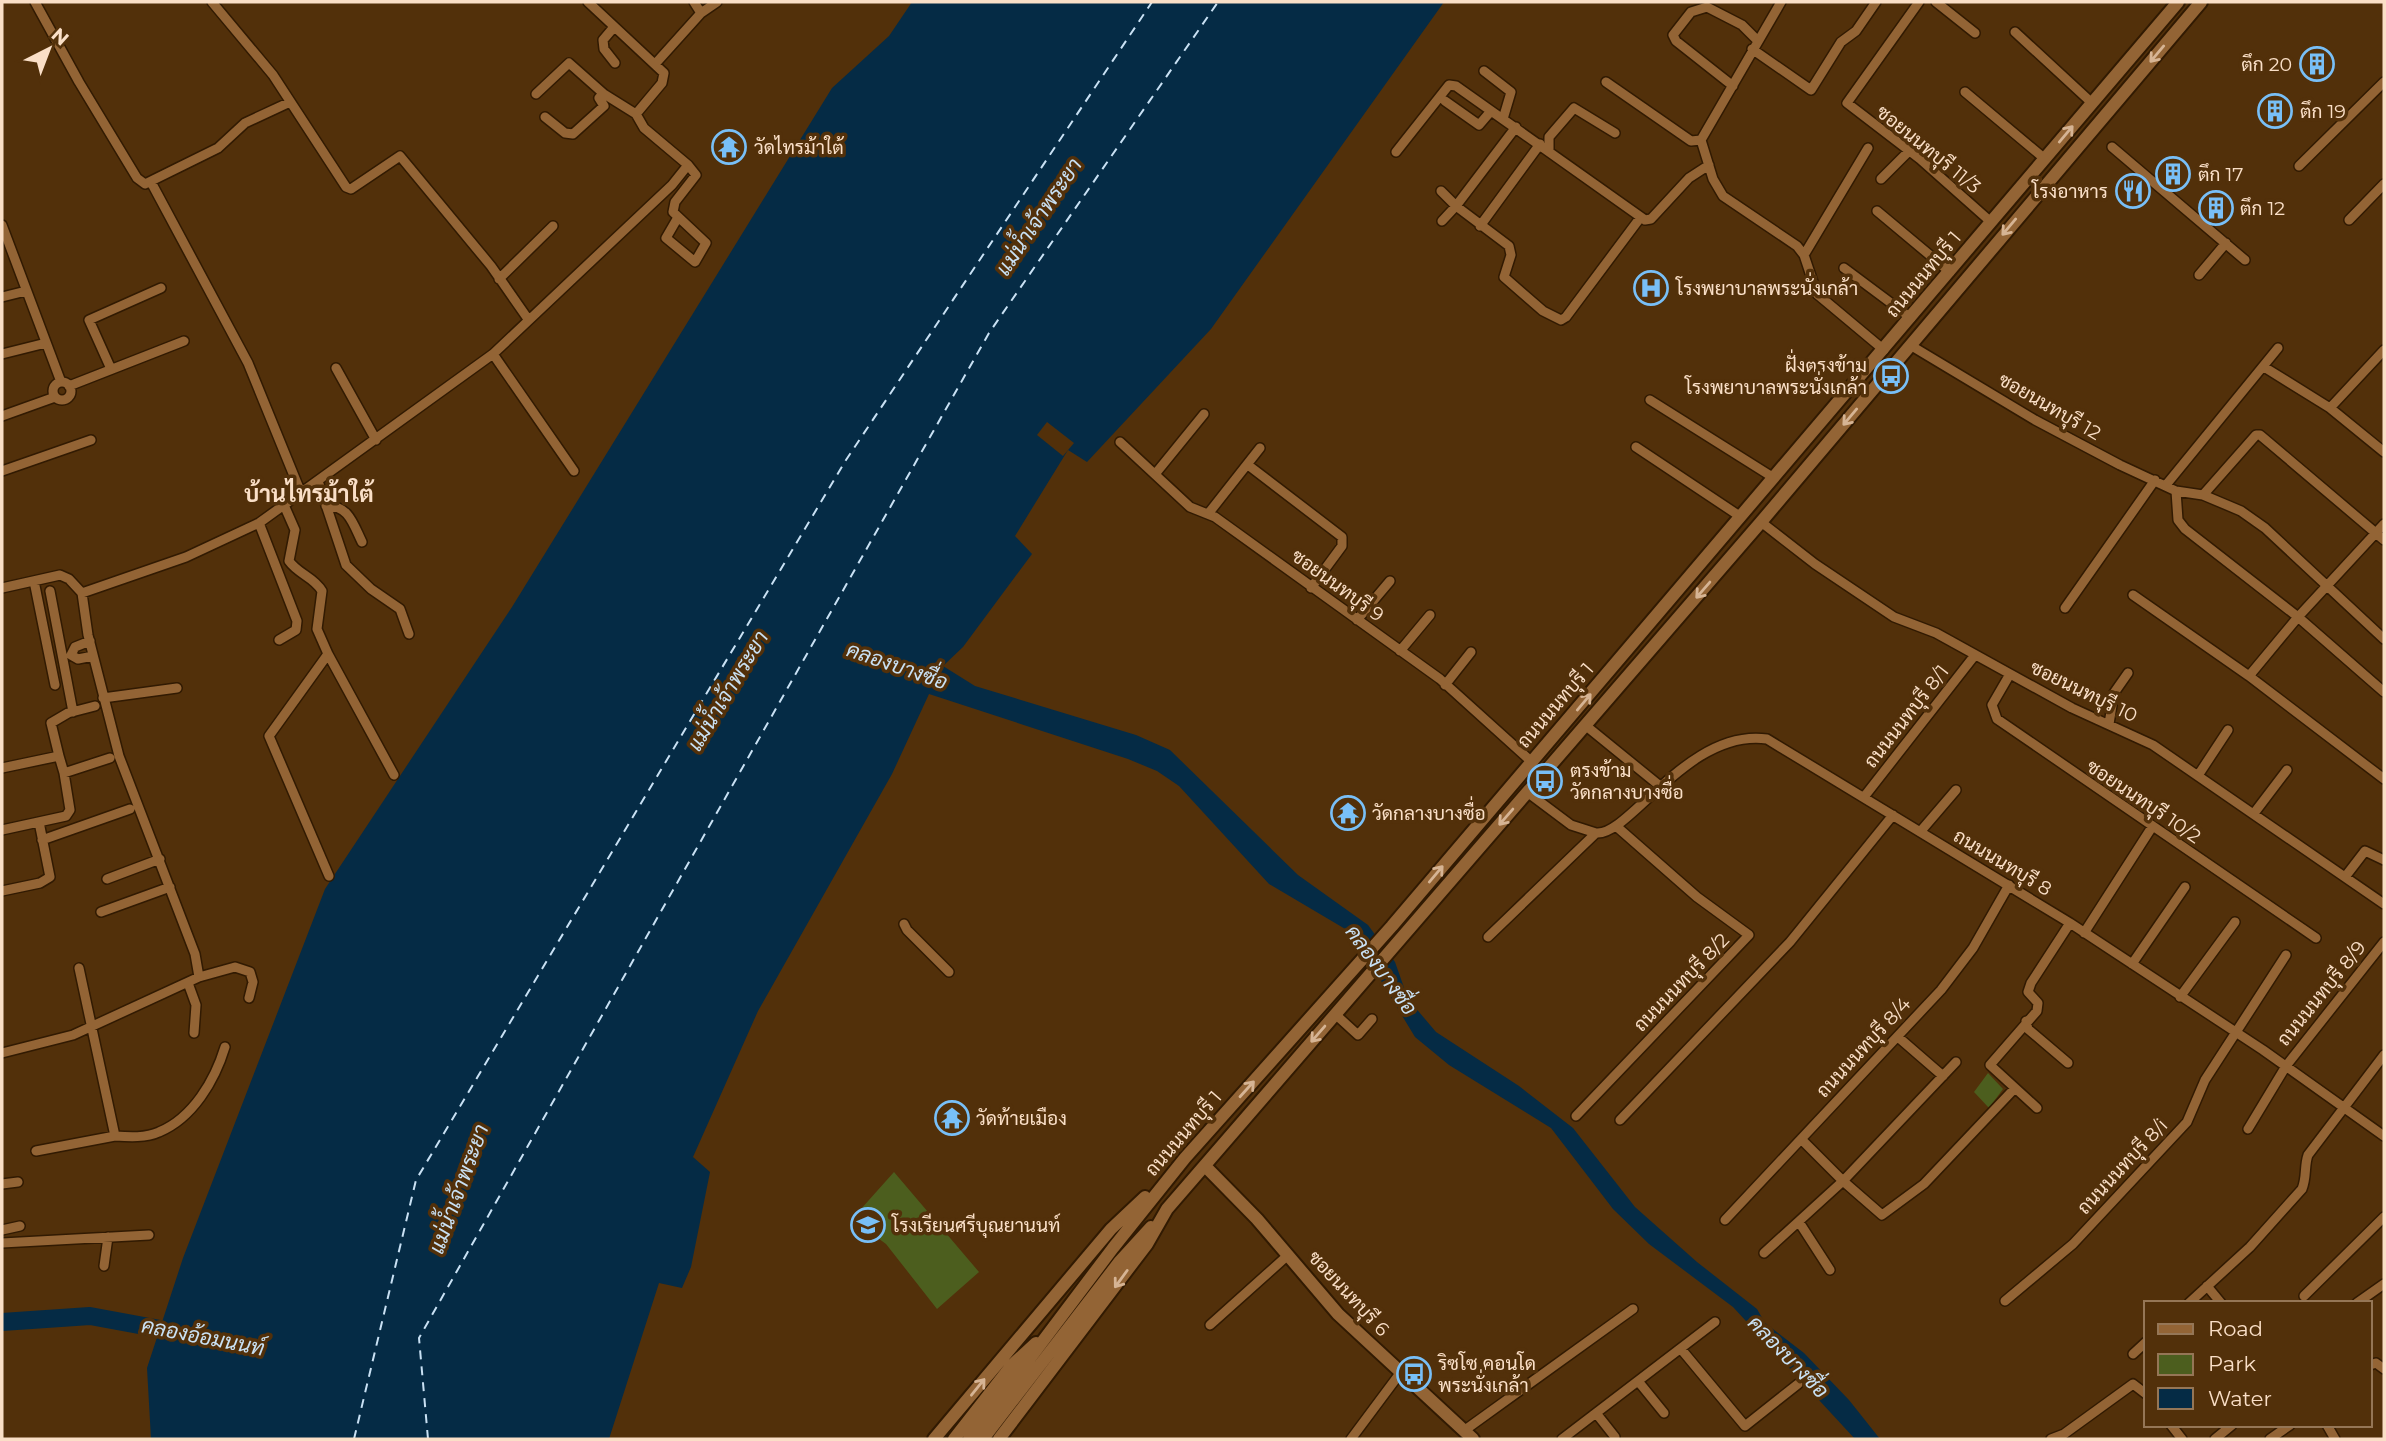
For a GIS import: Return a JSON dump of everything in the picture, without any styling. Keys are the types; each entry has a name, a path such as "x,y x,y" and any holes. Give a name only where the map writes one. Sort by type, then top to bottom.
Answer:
{"main road":[{"name":"ถนนนนทบุรี 1","path":"969,1439 1185,1158 1392,926 2178,2"},
{"name":"ถนนนนทบุรี 1","path":"999,1439 1147,1244 1167,1209 1761,522 2201,2"},
{"path":"934,1439 1111,1229 1185,1158"},
{"name":"ซอยนนทบุรี 6","path":"1205,1166 1257,1219 1338,1314 1469,1435"},
{"path":"983,1439 1120,1261 1167,1209"},
{"path":"954,1439 986,1397 1054,1326"}],"street":[{"path":"35,2 137,178 145,184 218,148 245,123 288,103"},
{"path":"212,2 272,75 288,103 348,189 400,156 528,319"},
{"path":"588,2 656,63 664,74 662,83 636,114"},
{"path":"694,2 701,13"},
{"path":"656,63 701,13 717,2"},
{"path":"1781,2 1756,39 1733,86 1701,140 1723,196 1797,246 1804,255 1817,294 1884,350"},
{"path":"1752,49 1811,90 1841,42 1856,31 1876,2"},
{"name":"ซอยนนทบุรี 11/3","path":"1919,2 1847,103 1909,151 1991,222"},
{"path":"1936,2 1975,33"},
{"path":"1733,86 1673,35 1691,12 1707,7 1742,24 1756,39"},
{"path":"614,27 603,40 604,49 615,63"},
{"path":"2015,32 2092,103"},
{"path":"536,94 569,63 604,94 636,114 644,128 696,175 676,202 673,212 677,219 706,243 695,262 666,238 677,219"},
{"path":"1484,71 1511,92 1503,119"},
{"path":"1606,82 1691,141 1701,140"},
{"path":"2299,166 2384,82"},
{"path":"1396,152 1450,85 1549,150 1640,218 1651,219 1689,178 1709,165"},
{"path":"1965,93 2045,159"},
{"path":"545,117 565,133 573,134 604,106 599,97 604,94"},
{"path":"1445,101 1479,125 1491,111"},
{"path":"1549,150 1549,137 1574,108 1615,133"},
{"path":"1442,221 1516,127"},
{"path":"1480,226 1539,144"},
{"path":"1804,255 1868,148"},
{"path":"2112,148 2245,260"},
{"path":"1881,179 1909,151"},
{"path":"82,593 186,557 259,523 493,354 593,262 686,168"},
{"path":"151,182 248,363 301,493"},
{"path":"2349,220 2384,184"},
{"path":"1441,191 1480,226 1509,246 1511,255 1504,277 1507,281 1544,311 1561,320 1566,317 1640,218"},
{"path":"1877,211 1950,272"},
{"path":"2,225 5,245 65,384 68,399 55,397 2,416"},
{"path":"499,279 553,226"},
{"path":"2199,275 2226,243"},
{"path":"1844,268 1911,318"},
{"path":"111,369 89,320 161,288"},
{"path":"2,297 26,290"},
{"path":"55,397 53,388 184,341"},
{"path":"2,354 46,343"},
{"name":"ซอยนนทบุรี 12","path":"1910,345 2035,420 2176,491"},
{"path":"2166,485 2278,348"},
{"path":"2330,408 2384,350"},
{"path":"493,354 574,471"},
{"path":"2264,367 2330,408 2384,452"},
{"path":"336,368 376,440"},
{"path":"1650,400 1774,478"},
{"path":"1156,473 1203,414"},
{"path":"2203,495 2256,435 2260,435 2380,537"},
{"path":"2,471 92,440"},
{"name":"ซอยนนทบุรี 9","path":"1120,442 1190,507 1208,514 1400,651 1445,685 1532,762"},
{"path":"1636,447 1741,517"},
{"path":"1208,514 1260,448"},
{"path":"1248,465 1342,537 1342,546 1311,588"},
{"path":"2066,608 2155,480"},
{"path":"318,481 346,565 371,589 400,609 409,634"},
{"path":"2384,639 2265,528 2241,511 2203,495 2176,491 2180,524 2298,617 2384,692"},
{"path":"284,505 295,530 289,561 322,591 317,629 394,775"},
{"path":"326,506 342,507 362,542"},
{"name":"ซอยนนทบุรี 10","path":"1761,522 1815,564 1894,617 1936,633 2010,674 2143,739 2199,774 2384,904"},
{"path":"259,523 298,621 296,630 279,640"},
{"path":"2249,676 2298,617 2380,537 2384,524"},
{"path":"2,588 65,576 82,593 93,656 119,756 195,954 198,977"},
{"path":"34,581 55,685"},
{"path":"1357,620 1390,581"},
{"path":"50,591 67,656 73,712"},
{"path":"2133,594 2249,676 2384,779"},
{"path":"1400,651 1430,615"},
{"path":"67,656 75,647 90,641"},
{"path":"1445,685 1471,652"},
{"path":"328,654 270,736 329,876"},
{"name":"ถนนนนทบุรี 8/1","path":"1864,797 1975,655"},
{"path":"67,656 78,659 93,656"},
{"path":"2109,724 2114,693 2128,673"},
{"name":"ซอยนนทบุรี 10/2","path":"2010,674 1993,703 1995,718 2316,938"},
{"path":"103,698 177,688"},
{"path":"2,830 66,816 71,810 51,723 73,712 95,706"},
{"path":"1585,725 1660,786"},
{"path":"2199,774 2228,730"},
{"name":"ถนนนนทบุรี 8","path":"1488,937 1596,833 1616,826 1689,760 1740,739 1758,738 1782,746 2070,923 2345,1105 2384,1136"},
{"path":"2,768 59,757"},
{"path":"64,773 110,758"},
{"path":"2255,813 2287,770"},
{"path":"1920,832 1956,790"},
{"path":"1527,792 1570,825 1596,833"},
{"path":"42,840 130,809"},
{"path":"1620,1120 1790,942 1893,815"},
{"path":"2,891 47,881 50,877 39,822"},
{"name":"ถนนนนทบุรี 8/2","path":"1576,1116 1749,934 1697,897 1616,826"},
{"path":"2084,933 2152,827"},
{"path":"2345,877 2365,851 2384,860"},
{"path":"107,879 160,859"},
{"name":"ถนนนนทบุรี 8/4","path":"1725,1220 1941,990 1973,948 2009,885"},
{"path":"102,912 170,887"},
{"path":"2132,964 2185,887"},
{"path":"2180,997 2235,922"},
{"path":"2037,1108 1990,1065 2039,1008 2028,992 2031,983 2070,923"},
{"path":"904,924 949,972"},
{"name":"ถนนนนทบุรี 8/9","path":"2248,1129 2286,1066 2384,943"},
{"name":"ถนนนนทบุรี 8/i","path":"2005,1301 2073,1244 2187,1122 2205,1080 2286,955"},
{"path":"2,1053 73,1035 198,977 242,967 253,976 248,998"},
{"path":"79,968 115,1136"},
{"path":"188,983 196,1005 194,1033"},
{"path":"1335,1014 1358,1035 1372,1019"},
{"path":"2026,1021 2028,1029 2068,1063"},
{"path":"1898,1037 1943,1076"},
{"path":"36,1151 115,1136 136,1137 159,1132 209,1088 225,1047"},
{"path":"2191,1301 2250,1247 2302,1189 2307,1177 2308,1155 2384,1055"},
{"path":"1764,1253 1843,1181 1956,1062"},
{"path":"1801,1139 1882,1215 1890,1212 1924,1184 2015,1088"},
{"path":"2,1184 18,1182"},
{"path":"2304,1296 2384,1217"},
{"path":"1799,1222 1830,1270"},
{"path":"2,1230 20,1226"},
{"path":"2,1243 149,1235"},
{"path":"104,1266 108,1237"},
{"path":"1210,1325 1287,1256"},
{"path":"2360,1301 2384,1284"},
{"path":"2207,1286 2219,1301"},
{"path":"1469,1435 1633,1309"},
{"path":"1562,1439 1715,1322"},
{"path":"2133,1354 2144,1344"},
{"path":"1681,1349 1745,1426 1798,1384"},
{"path":"1351,1439 1401,1372"},
{"path":"1638,1381 1664,1413"},
{"path":"2051,1439 2064,1434 2133,1384 2144,1392"},
{"path":"1596,1413 1615,1437"},
{"path":"2215,1439 2230,1427"},
{"path":"2270,1439 2287,1427"}],"green space":[{"path":"1988,1073 2003,1089 1989,1108 1974,1092"},
{"path":"894,1172 979,1272 937,1309 886,1244 852,1219"}],"water":[{"path":"912,2 1444,2 1211,329 1087,462 1068,450 1015,536 1032,554 963,647 943,666 975,686 1136,735 1170,750 1298,875 1368,925 1395,962 1408,999 1436,1032 1519,1086 1573,1128 1635,1207 1697,1262 1757,1309 1765,1323 1804,1353 1849,1400 1880,1439 1855,1439 1733,1307 1649,1244 1613,1209 1551,1128 1449,1065 1415,1037 1352,933 1269,884 1179,786 1157,771 1128,759 929,694 892,774 758,1011 693,1157 710,1172 691,1267 682,1288 659,1283 609,1439 151,1439 147,1368 183,1258 325,889 512,607 832,88 889,36"}],"pier":[{"path":"1047,422 1074,443 1063,456 1037,435"}],"waterway":[{"name":"คลองอ้อมนนท์","path":"2,1322 90,1316 182,1333"}],"ferry route":[{"path":"354,1439 416,1180 846,460 1152,2"},
{"path":"428,1439 419,1338 989,333 1218,2"}],"place":[{"name":"ตึก 20","path":"2317,64"},
{"name":"ตึก 19","path":"2275,111"},
{"name":"วัดไทรม้าใต้","path":"729,147"},
{"name":"ตึก 17","path":"2173,174"},
{"name":"โรงอาหาร","path":"2133,191"},
{"name":"ตึก 12","path":"2216,208"},
{"name":"โรงพยาบาลพระนั่งเกล้า","path":"1651,288"},
{"name":"ฝั่งตรงข้าม โรงพยาบาลพระนั่งเกล้า","path":"1891,376"},
{"name":"ตรงข้าม วัดกลางบางซื่อ","path":"1545,781"},
{"name":"วัดกลางบางซื่อ","path":"1348,813"},
{"name":"วัดท้ายเมือง","path":"952,1118"},
{"name":"โรงเรียนศรีบุณยานนท์","path":"868,1225"},
{"name":"ริซโซ คอนโด พระนั่งเกล้า","path":"1414,1374"}],"district":[{"name":"บ้านไทรม้าใต้","path":"309,494"}],"water label":[{"name":"แม่น้ำเจ้าพระยา","path":"1039,217"},
{"name":"คลองบางซื่อ","path":"897,666"},
{"name":"แม่น้ำเจ้าพระยา","path":"728,691"},
{"name":"คลองบางซื่อ","path":"1381,970"},
{"name":"แม่น้ำเจ้าพระยา","path":"459,1189"},
{"name":"คลองบางซื่อ","path":"1788,1357"}]}
